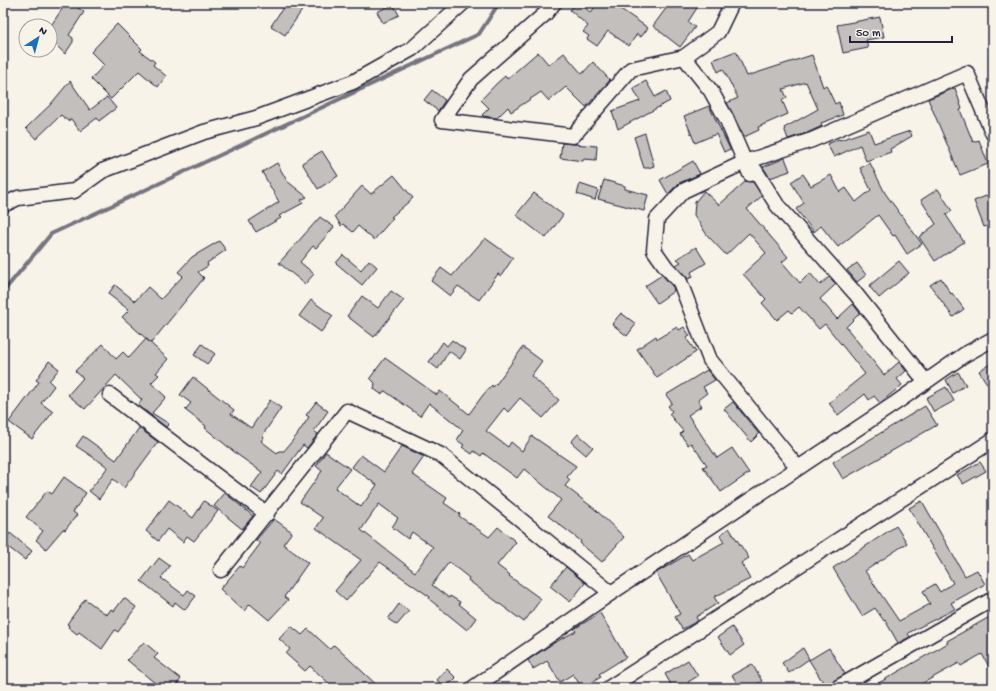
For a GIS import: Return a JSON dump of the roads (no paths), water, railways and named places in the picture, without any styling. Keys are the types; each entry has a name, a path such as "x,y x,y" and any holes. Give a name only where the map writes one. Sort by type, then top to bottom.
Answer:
{"street":[{"path":"3,205 18,198 74,191 102,171 204,132 256,118 353,82 412,49 462,3"},
{"path":"554,3 546,13 470,78 442,120 573,136 631,69 684,57 718,32 732,3"},
{"path":"684,57 711,91 726,118 750,174 756,170 777,205 856,293 926,382"},
{"path":"798,468 710,360 680,282 666,267 654,250 657,219 683,191 745,162 812,140 967,73 993,134"},
{"path":"473,688 611,592 798,468 964,355 993,339"},
{"path":"110,395 266,514"},
{"path":"221,570 347,411 441,455 611,592"},
{"path":"609,688 993,440"},
{"path":"837,688 993,599"}],"waterway":[{"path":"3,292 51,234 479,34 499,3"}]}
